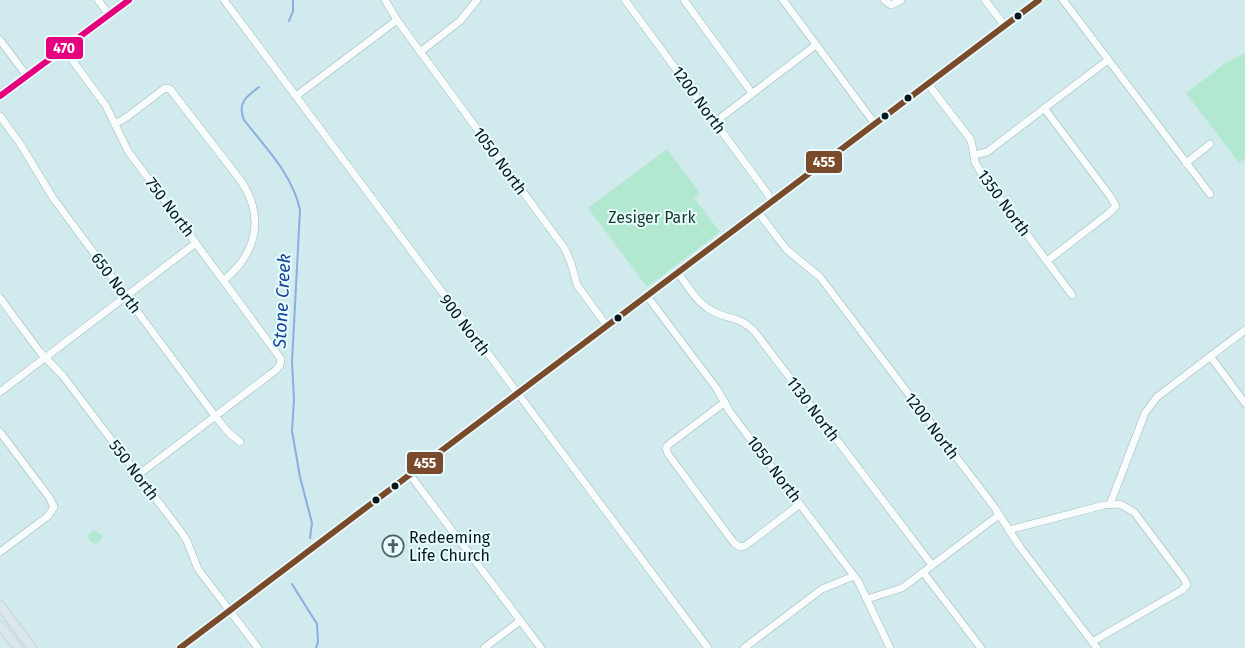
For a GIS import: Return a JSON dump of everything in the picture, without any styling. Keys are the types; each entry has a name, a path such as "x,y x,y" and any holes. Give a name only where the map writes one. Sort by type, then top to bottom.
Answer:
{"main road":[{"path":"0,96 129,0"},
{"path":"180,648 1039,0"},
{"path":"0,605 32,648"},
{"path":"0,625 18,648"}],"street":[{"path":"98,0 109,15"},
{"name":"900 North","path":"224,0 708,648"},
{"name":"1050 North","path":"385,0 420,52 562,245 569,258 578,285 607,326"},
{"path":"420,52 460,21 477,0"},
{"name":"1200 North","path":"625,0 773,201"},
{"path":"684,0 752,93"},
{"path":"783,0 875,124"},
{"path":"884,0 891,6 902,0"},
{"path":"985,0 1005,26"},
{"path":"1063,0 1210,194"},
{"path":"296,96 397,20"},
{"path":"0,40 27,76"},
{"path":"715,122 816,44"},
{"name":"750 North","path":"64,49 106,106 128,151 278,353 281,362 276,370 215,416"},
{"path":"974,155 987,152 1108,60"},
{"name":"1350 North","path":"928,84 971,140 975,162 980,171 1072,294"},
{"path":"115,124 165,88 170,89 241,181 252,201 255,221 254,235 247,256 224,280"},
{"path":"1044,108 1116,206 1047,261"},
{"name":"650 North","path":"0,116 21,145 53,198 215,416 229,433 240,442"},
{"path":"1186,163 1210,144"},
{"name":"1200 North","path":"758,212 787,250 820,277 1095,645"},
{"path":"0,392 196,243"},
{"name":"1130 North","path":"678,273 708,308 722,315 738,319 755,332 932,565"},
{"name":"1050 North","path":"647,296 854,576 890,648"},
{"name":"550 North","path":"0,298 45,358 64,376 185,537 198,569 258,648"},
{"path":"1110,504 1147,408 1157,397 1245,330"},
{"path":"1210,356 1245,403"},
{"path":"725,402 666,448 668,454 706,506 734,543 740,547 745,546 800,504"},
{"path":"138,475 215,416"},
{"path":"0,432 49,496 54,507 48,516 0,552"},
{"path":"410,475 540,648"},
{"path":"1009,530 1110,504 1125,506 1134,512 1187,585 1095,645"},
{"path":"867,599 898,590 999,515"},
{"path":"923,572 981,648"},
{"path":"744,648 822,589 854,576"},
{"path":"0,625 9,618"},
{"path":"484,648 520,620"}],"green space":[{"path":"1245,53 1245,158 1239,163 1186,93 1224,64"},
{"name":"Zesiger Park","path":"667,149 700,193 694,198 720,232 647,287 588,208"},
{"path":"94,530 103,536 96,544 91,542 87,536"}],"waterway":[{"name":"Stone Creek","path":"289,21 293,11 293,0"},
{"name":"Stone Creek","path":"259,87 244,101 242,114 244,120 285,173 300,210 292,362 294,400 292,431 300,477 312,523 310,538"},
{"name":"Stone Creek","path":"292,584 317,624 318,642 316,648"}],"transit line":[{"name":"470","path":"0,96 129,0"},
{"name":"455","path":"180,648 1039,0"}],"place":[{"name":"Redeeming Life Church","path":"393,546"}]}
